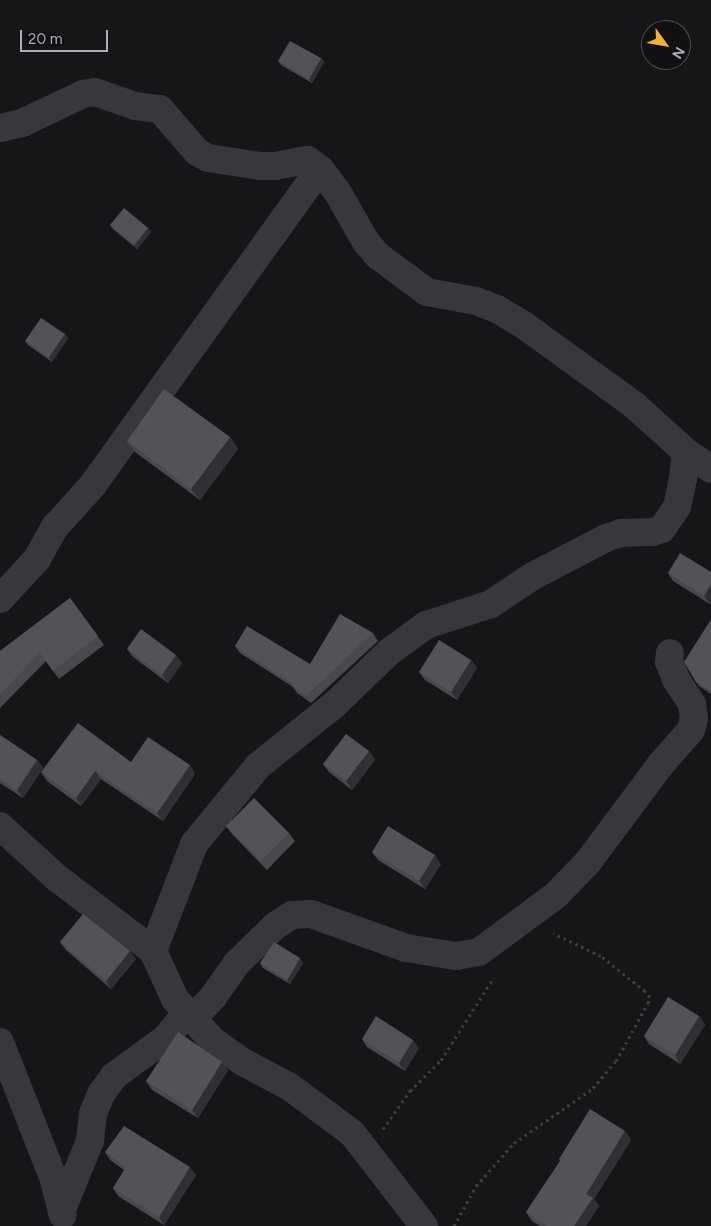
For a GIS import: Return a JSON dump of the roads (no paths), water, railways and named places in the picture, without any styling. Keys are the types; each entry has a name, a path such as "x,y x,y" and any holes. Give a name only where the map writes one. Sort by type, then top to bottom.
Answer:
{"street":[{"path":"0,128 22,123 83,94 95,92 135,106 160,109 197,152 208,158 260,166 275,166 307,160 320,169 338,193 366,242 378,256 427,292 476,301 497,309 525,326 634,405 686,452 711,469"},
{"path":"0,599 37,559 55,528 92,486 320,169"},
{"path":"153,951 194,844 258,766 335,704 389,652 426,625 491,604 533,576 606,538 621,533 653,532 662,529 677,507 686,452"},
{"path":"63,1217 90,1142 93,1114 100,1094 114,1076 166,1038 190,1015 213,997 237,963 275,926 292,915 311,914 406,948 456,956 479,952 556,895 588,862 661,764 691,730 694,718 692,704 676,679 670,662 670,653"},
{"path":"0,826 57,878 153,951 175,1000 213,1041 243,1062 290,1087 352,1133 424,1226"},
{"path":"0,1042 54,1180 63,1217"}]}
